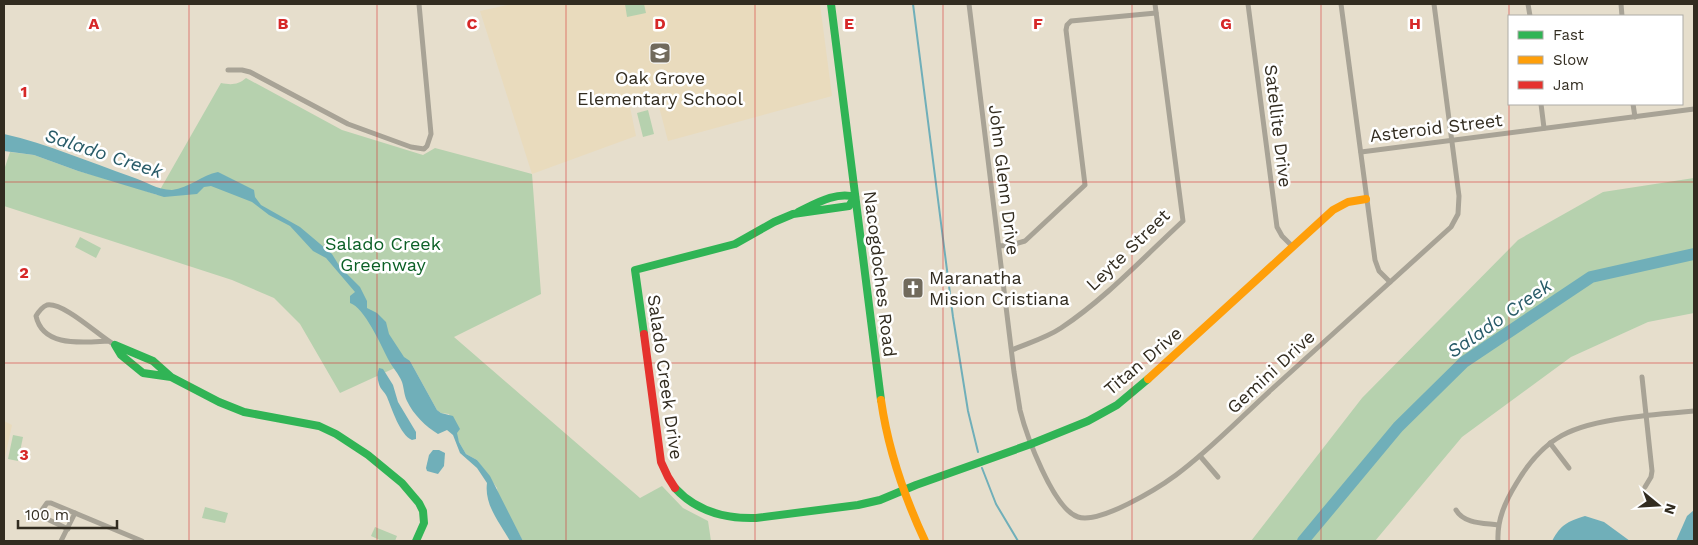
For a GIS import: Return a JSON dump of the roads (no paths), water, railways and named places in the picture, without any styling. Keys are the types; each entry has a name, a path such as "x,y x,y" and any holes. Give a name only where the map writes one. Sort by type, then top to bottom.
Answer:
{"street":[{"path":"228,70 250,72 348,124 419,149 424,149 431,134 419,4"},
{"name":"Nacogdoches Road","path":"831,4 881,404 888,440 903,491 925,541"},
{"name":"John Glenn Drive","path":"969,4 1020,410 1039,462 1059,500 1067,511 1082,518"},
{"name":"Leyte Street","path":"1012,350 1052,333 1078,316 1098,300 1182,220 1155,4"},
{"name":"Satellite Drive","path":"1248,4 1276,218 1279,231 1293,247"},
{"path":"1341,4 1375,260 1379,271 1390,282"},
{"path":"1434,4 1452,140"},
{"path":"999,246 1025,241 1085,185 1067,39 1067,24 1071,21 1156,13"},
{"path":"1541,105 1544,128"},
{"path":"1634,105 1635,117"},
{"name":"Asteroid Street","path":"1360,152 1694,109"},
{"name":"Gemini Drive","path":"1082,518 1096,518 1133,501 1168,481 1200,456 1451,226 1458,214 1459,196 1452,140"},
{"name":"Salado Creek Drive","path":"855,197 847,194 820,201 774,222 735,244 635,270 661,462 669,478 680,493 696,506 722,517 742,519 864,504 903,491"},
{"name":"Titan Drive","path":"903,491 1032,444 1088,421 1126,398 1337,207 1348,202 1366,199"},
{"path":"111,343 66,342 49,335 43,330 36,316 41,309 47,306 62,308 111,343 157,361 166,368 172,377"},
{"path":"111,343 121,356 143,373 172,377 236,409 319,426 336,434 368,455 402,483 419,503 423,511 424,523 416,541"},
{"path":"1642,376 1652,471 1651,478 1645,487"},
{"path":"1498,541 1498,525 1508,497 1536,456 1550,443 1567,432 1589,424 1694,411"},
{"path":"1550,443 1569,468"},
{"path":"1200,456 1218,477"},
{"path":"68,529 43,517 42,510 47,503 142,541"},
{"path":"1456,510 1458,514 1467,520 1498,525"},
{"path":"61,541 75,514"}],"water":[{"path":"4,134 52,148 161,189 178,189 218,172 254,190 255,197 261,205 300,227 332,254 340,267 360,287 367,301 367,308 377,313 386,322 389,334 404,357 410,361 437,410 453,416 460,429 457,433 459,442 466,454 477,460 490,476 523,541 510,541 490,506 487,483 477,468 460,453 453,435 447,430 438,434 433,431 413,411 406,399 401,379 372,327 361,311 350,303 350,296 355,292 326,258 313,251 290,226 269,215 252,202 211,186 204,187 197,194 164,197 78,171 34,155 4,151"},
{"path":"379,368 383,369 393,385 398,402 416,432 416,439 412,440 408,437 397,421 380,386 378,380"},
{"path":"433,450 445,453 444,466 438,474 427,471 426,468 429,455"},
{"path":"1694,510 1694,541 1676,541 1687,516"},
{"path":"1585,516 1604,522 1630,541 1552,541 1565,524"}],"waterway":[{"path":"913,4 953,317 968,411 978,452"},
{"name":"Salado Creek","path":"1303,541 1398,427 1464,362 1591,277 1694,254"},
{"path":"982,468 996,504 1018,541"}],"place":[{"name":"Oak Grove Elementary School","path":"660,53"},
{"name":"Maranatha Mision Cristiana","path":"913,288"}],"park label":[{"name":"Salado Creek Greenway","path":"383,254"}]}
